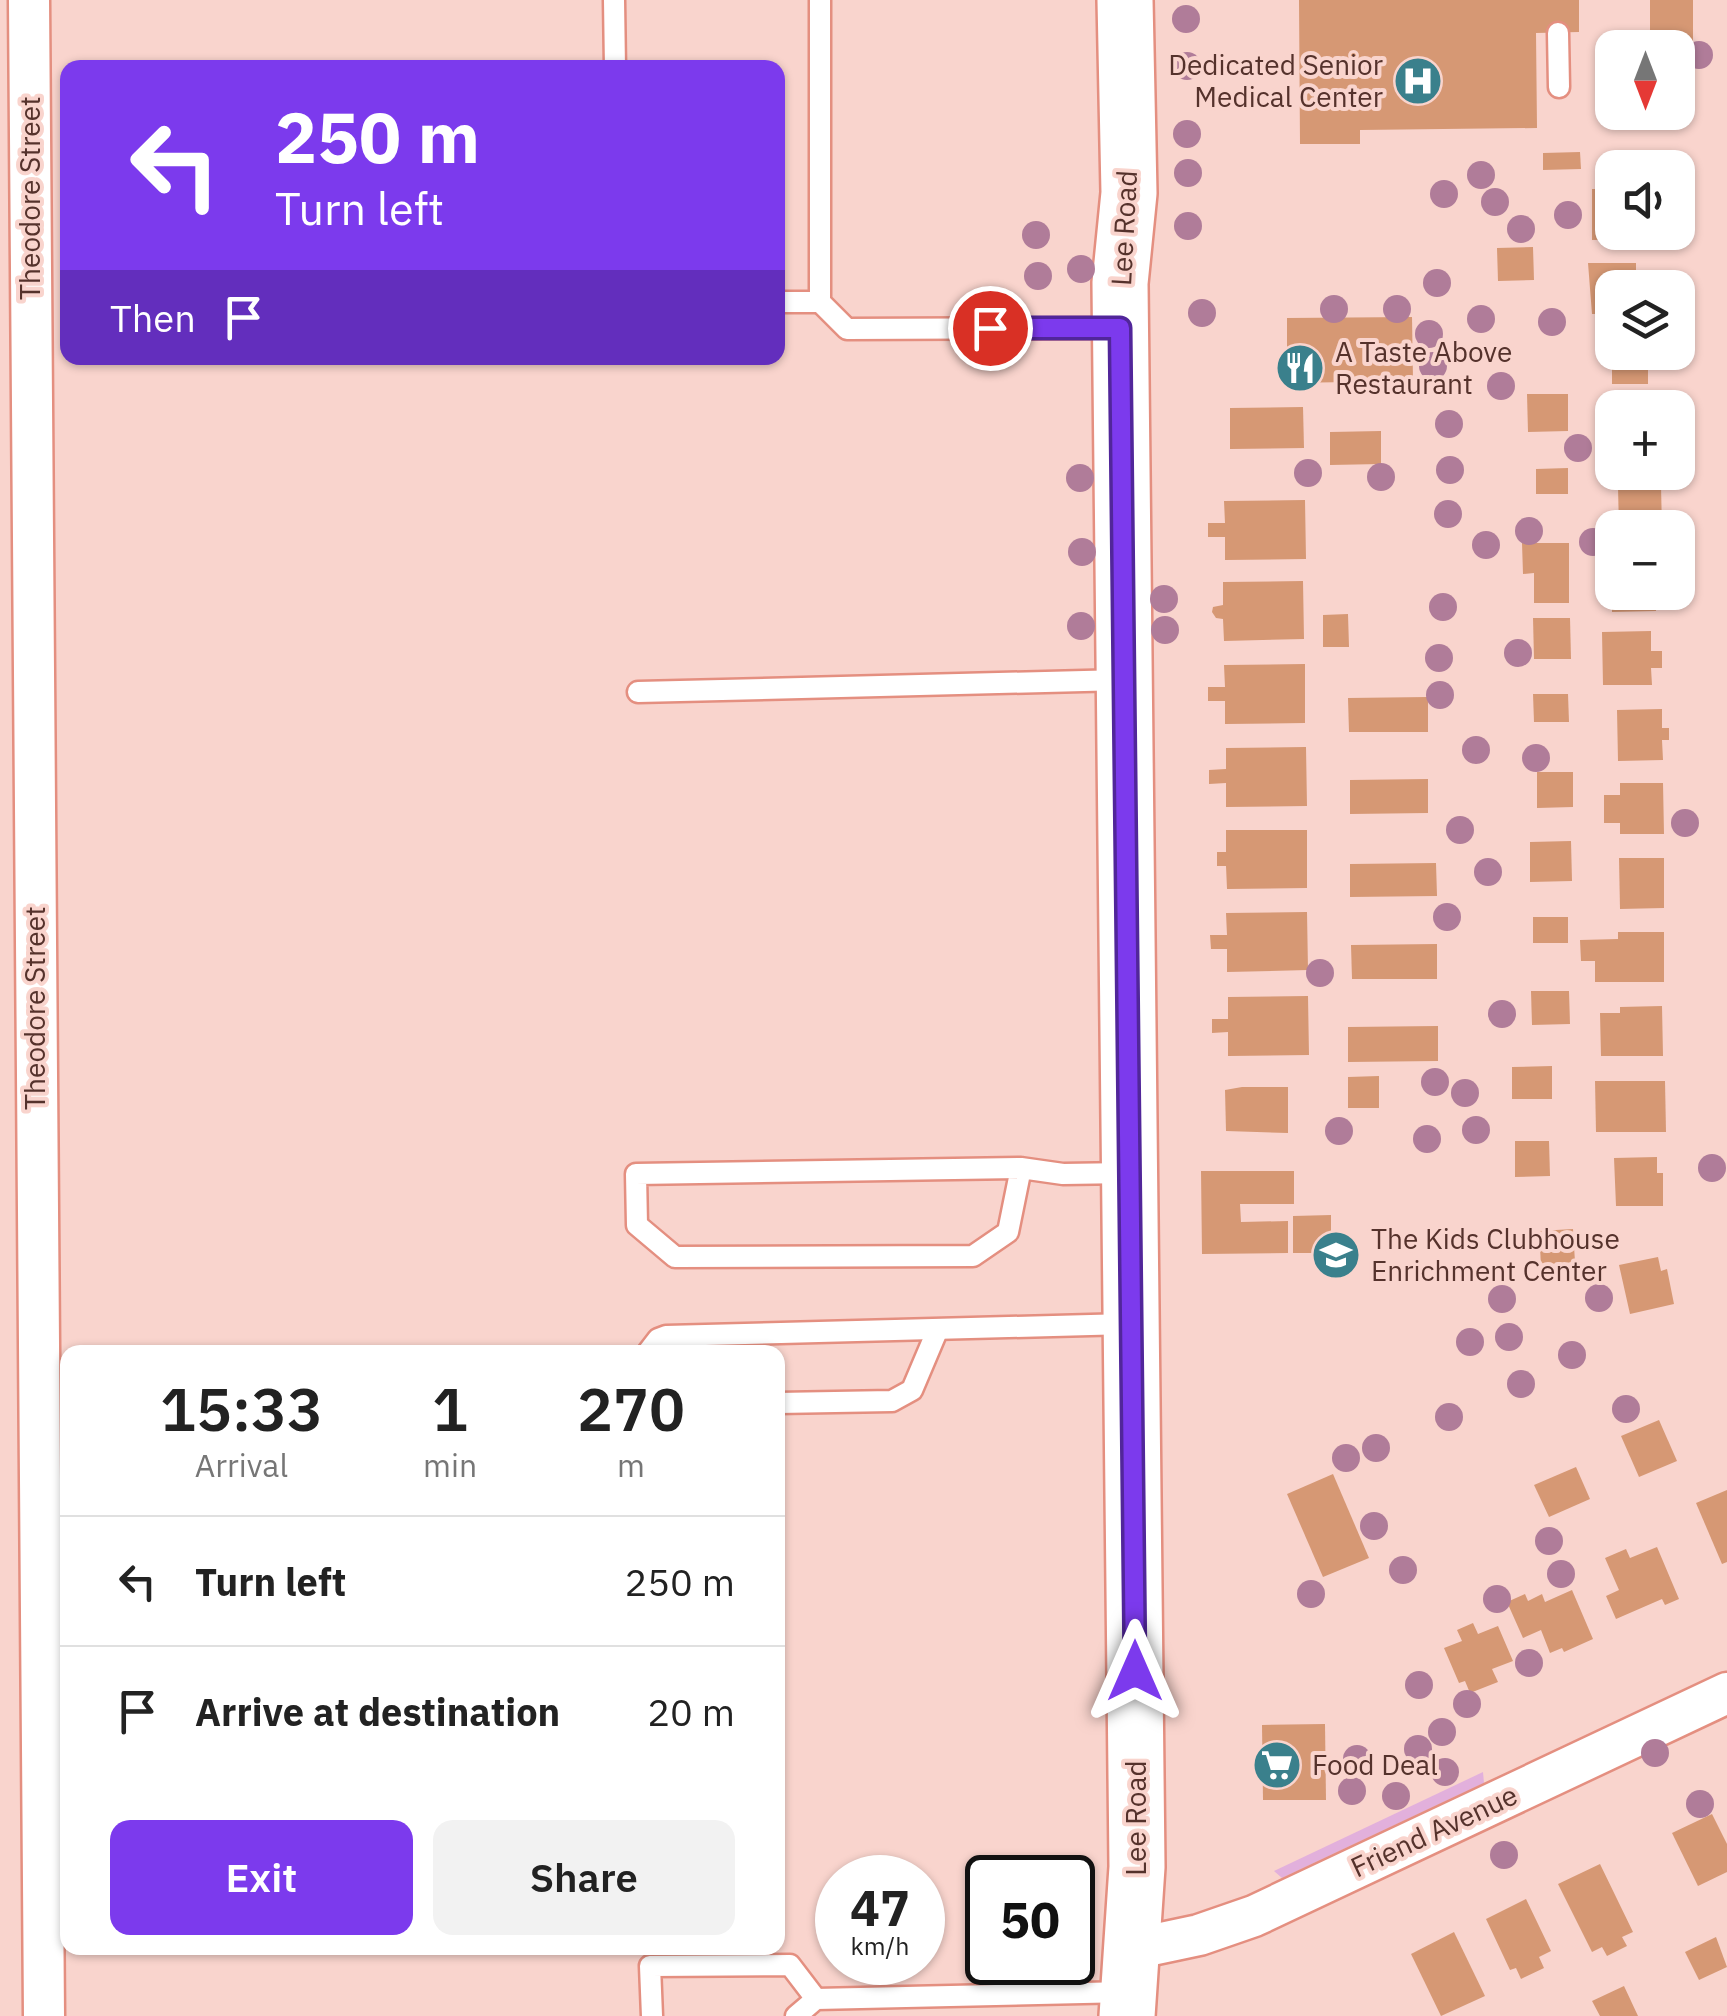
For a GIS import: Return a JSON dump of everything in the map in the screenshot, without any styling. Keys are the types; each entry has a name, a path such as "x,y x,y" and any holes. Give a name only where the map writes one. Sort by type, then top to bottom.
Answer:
{"main road":[{"name":"Lee Road","path":"1125,0 1129,193 1120,328 1137,1867 1130,1986"}],"street":[{"name":"Theodore Street","path":"29,0 44,2016"},
{"name":"Friend Avenue","path":"1130,1986 1199,1936 1254,1916 1727,1693"}],"lane":[{"path":"614,0 615,60"},
{"path":"820,0 820,302"},
{"path":"1558,33 1559,87"},
{"path":"785,302 820,302 848,329 1120,328"},
{"path":"638,692 1125,680"},
{"path":"1021,1168 1008,1232 973,1256 675,1257 637,1225 636,1174 1021,1168 1062,1174 1130,1173"},
{"path":"653,1345 666,1336 1133,1324"},
{"path":"785,1403 892,1400 912,1390 937,1332"},
{"path":"652,2016 650,1966 790,1965 816,1999"},
{"path":"796,2016 816,1999 1130,1986"}],"shaded area":[{"path":"1483,1772 1484,1783 1282,1878 1274,1871"}],"building":[{"name":"Dedicated Senior Medical Center","path":"1299,0 1579,0 1579,32 1536,33 1537,128 1360,130 1360,144 1300,144"},
{"path":"1650,0 1693,0 1693,30 1650,30"},
{"path":"1580,152 1581,169 1543,170 1543,153"},
{"path":"1592,189 1595,189 1595,240"},
{"path":"1533,247 1534,280 1498,281 1497,248"},
{"path":"1588,263 1636,263 1636,270 1595,270 1592,314"},
{"path":"1412,317 1413,381 1287,383 1287,318"},
{"path":"1612,370 1648,370 1648,384 1612,384"},
{"path":"1527,394 1568,394 1568,431 1528,432"},
{"path":"1303,407 1304,448 1230,449 1230,408"},
{"path":"1381,431 1381,464 1330,465 1330,432"},
{"path":"1568,468 1568,494 1536,494 1536,469"},
{"path":"1618,490 1661,490 1662,510 1619,510"},
{"path":"1305,500 1306,559 1225,560 1225,537 1208,537 1208,523 1225,523 1224,501"},
{"path":"1522,543 1569,543 1569,603 1534,603 1534,573 1523,574"},
{"path":"1303,581 1304,639 1224,641 1223,619 1212,612 1213,607 1223,605 1223,582"},
{"path":"1612,610 1656,611 1612,612"},
{"path":"1348,614 1349,647 1323,647 1323,615"},
{"path":"1533,618 1570,618 1571,659 1534,659"},
{"path":"1651,631 1651,651 1662,651 1662,668 1651,668 1652,685 1603,685 1602,632"},
{"path":"1305,664 1305,723 1225,724 1225,701 1208,701 1208,687 1225,687 1224,665"},
{"path":"1533,694 1568,694 1569,722 1534,722"},
{"path":"1428,697 1428,732 1349,732 1348,698"},
{"path":"1662,709 1662,728 1669,728 1669,740 1662,740 1663,760 1618,761 1617,710"},
{"path":"1306,747 1307,806 1226,807 1226,783 1209,784 1209,770 1226,769 1226,748"},
{"path":"1537,772 1573,772 1573,807 1537,808"},
{"path":"1428,779 1428,813 1350,814 1350,780"},
{"path":"1620,783 1663,783 1664,834 1620,834 1620,823 1604,823 1604,795 1620,795"},
{"path":"1226,830 1307,830 1307,888 1227,889 1226,866 1217,866 1217,852 1226,852"},
{"path":"1571,841 1572,881 1530,882 1530,842"},
{"path":"1619,858 1664,858 1664,908 1620,909"},
{"path":"1436,863 1437,896 1350,897 1350,864"},
{"path":"1307,912 1308,970 1227,972 1227,949 1211,949 1210,935 1227,935 1226,913"},
{"path":"1533,917 1568,917 1568,943 1533,943"},
{"path":"1618,932 1664,932 1664,982 1595,982 1595,961 1581,961 1580,940 1618,939"},
{"path":"1437,944 1437,979 1352,979 1351,945"},
{"path":"1531,991 1569,991 1570,1024 1532,1025"},
{"path":"1308,996 1309,1055 1228,1056 1228,1032 1212,1033 1212,1019 1228,1019 1228,997"},
{"path":"1662,1006 1663,1056 1601,1056 1600,1013 1620,1013 1620,1007"},
{"path":"1438,1026 1438,1061 1348,1062 1348,1027"},
{"path":"1552,1066 1552,1099 1512,1099 1512,1067"},
{"path":"1379,1076 1379,1108 1348,1108 1348,1077"},
{"path":"1595,1081 1665,1081 1666,1132 1596,1132"},
{"path":"1288,1087 1288,1133 1226,1131 1225,1090"},
{"path":"1515,1141 1549,1141 1550,1176 1515,1177"},
{"path":"1657,1157 1657,1173 1663,1173 1663,1206 1616,1206 1614,1158"},
{"path":"1201,1171 1294,1171 1294,1204 1240,1204 1241,1222 1288,1221 1288,1253 1202,1254"},
{"path":"1331,1215 1331,1253 1293,1253 1293,1216"},
{"path":"1573,1229 1575,1262 1541,1265 1539,1231"},
{"path":"1658,1257 1661,1271 1667,1269 1674,1304 1630,1314 1619,1265"},
{"path":"1659,1420 1677,1461 1639,1477 1621,1436"},
{"path":"1576,1467 1590,1499 1549,1517 1534,1485"},
{"path":"1333,1474 1369,1558 1323,1577 1287,1494"},
{"path":"1727,1490 1727,1562 1722,1564 1696,1503"},
{"path":"1657,1547 1679,1599 1665,1605 1662,1599 1616,1619 1606,1596 1619,1590 1605,1558 1626,1549 1630,1558"},
{"path":"1572,1590 1593,1639 1564,1652 1562,1648 1550,1653 1541,1630 1523,1638 1507,1602 1525,1594 1528,1601 1542,1594 1545,1602"},
{"path":"1473,1623 1478,1634 1498,1626 1513,1661 1492,1669 1498,1682 1470,1693 1465,1681 1459,1683 1444,1648 1462,1641 1457,1630"},
{"path":"1325,1724 1326,1800 1263,1800 1262,1725"},
{"path":"1712,1814 1727,1844 1727,1872 1698,1886 1672,1833"},
{"path":"1600,1864 1633,1932 1622,1937 1627,1946 1607,1956 1602,1947 1592,1952 1558,1884"},
{"path":"1526,1899 1551,1951 1539,1957 1544,1968 1521,1979 1516,1968 1510,1970 1486,1919"},
{"path":"1454,1932 1485,1996 1441,2016 1411,1954"},
{"path":"1716,1937 1727,1967 1699,1980 1685,1952"},
{"path":"1624,1986 1638,2016 1600,2016 1592,2001"}],"place":[{"name":"Dedicated Senior Medical Center","path":"1418,81"},
{"name":"A Taste Above Restaurant","path":"1300,368"},
{"name":"The Kids Clubhouse Enrichment Center","path":"1336,1255"},
{"name":"Food Deal","path":"1277,1765"}],"route":[{"path":"990,328 1120,328 1135,1671"}]}
